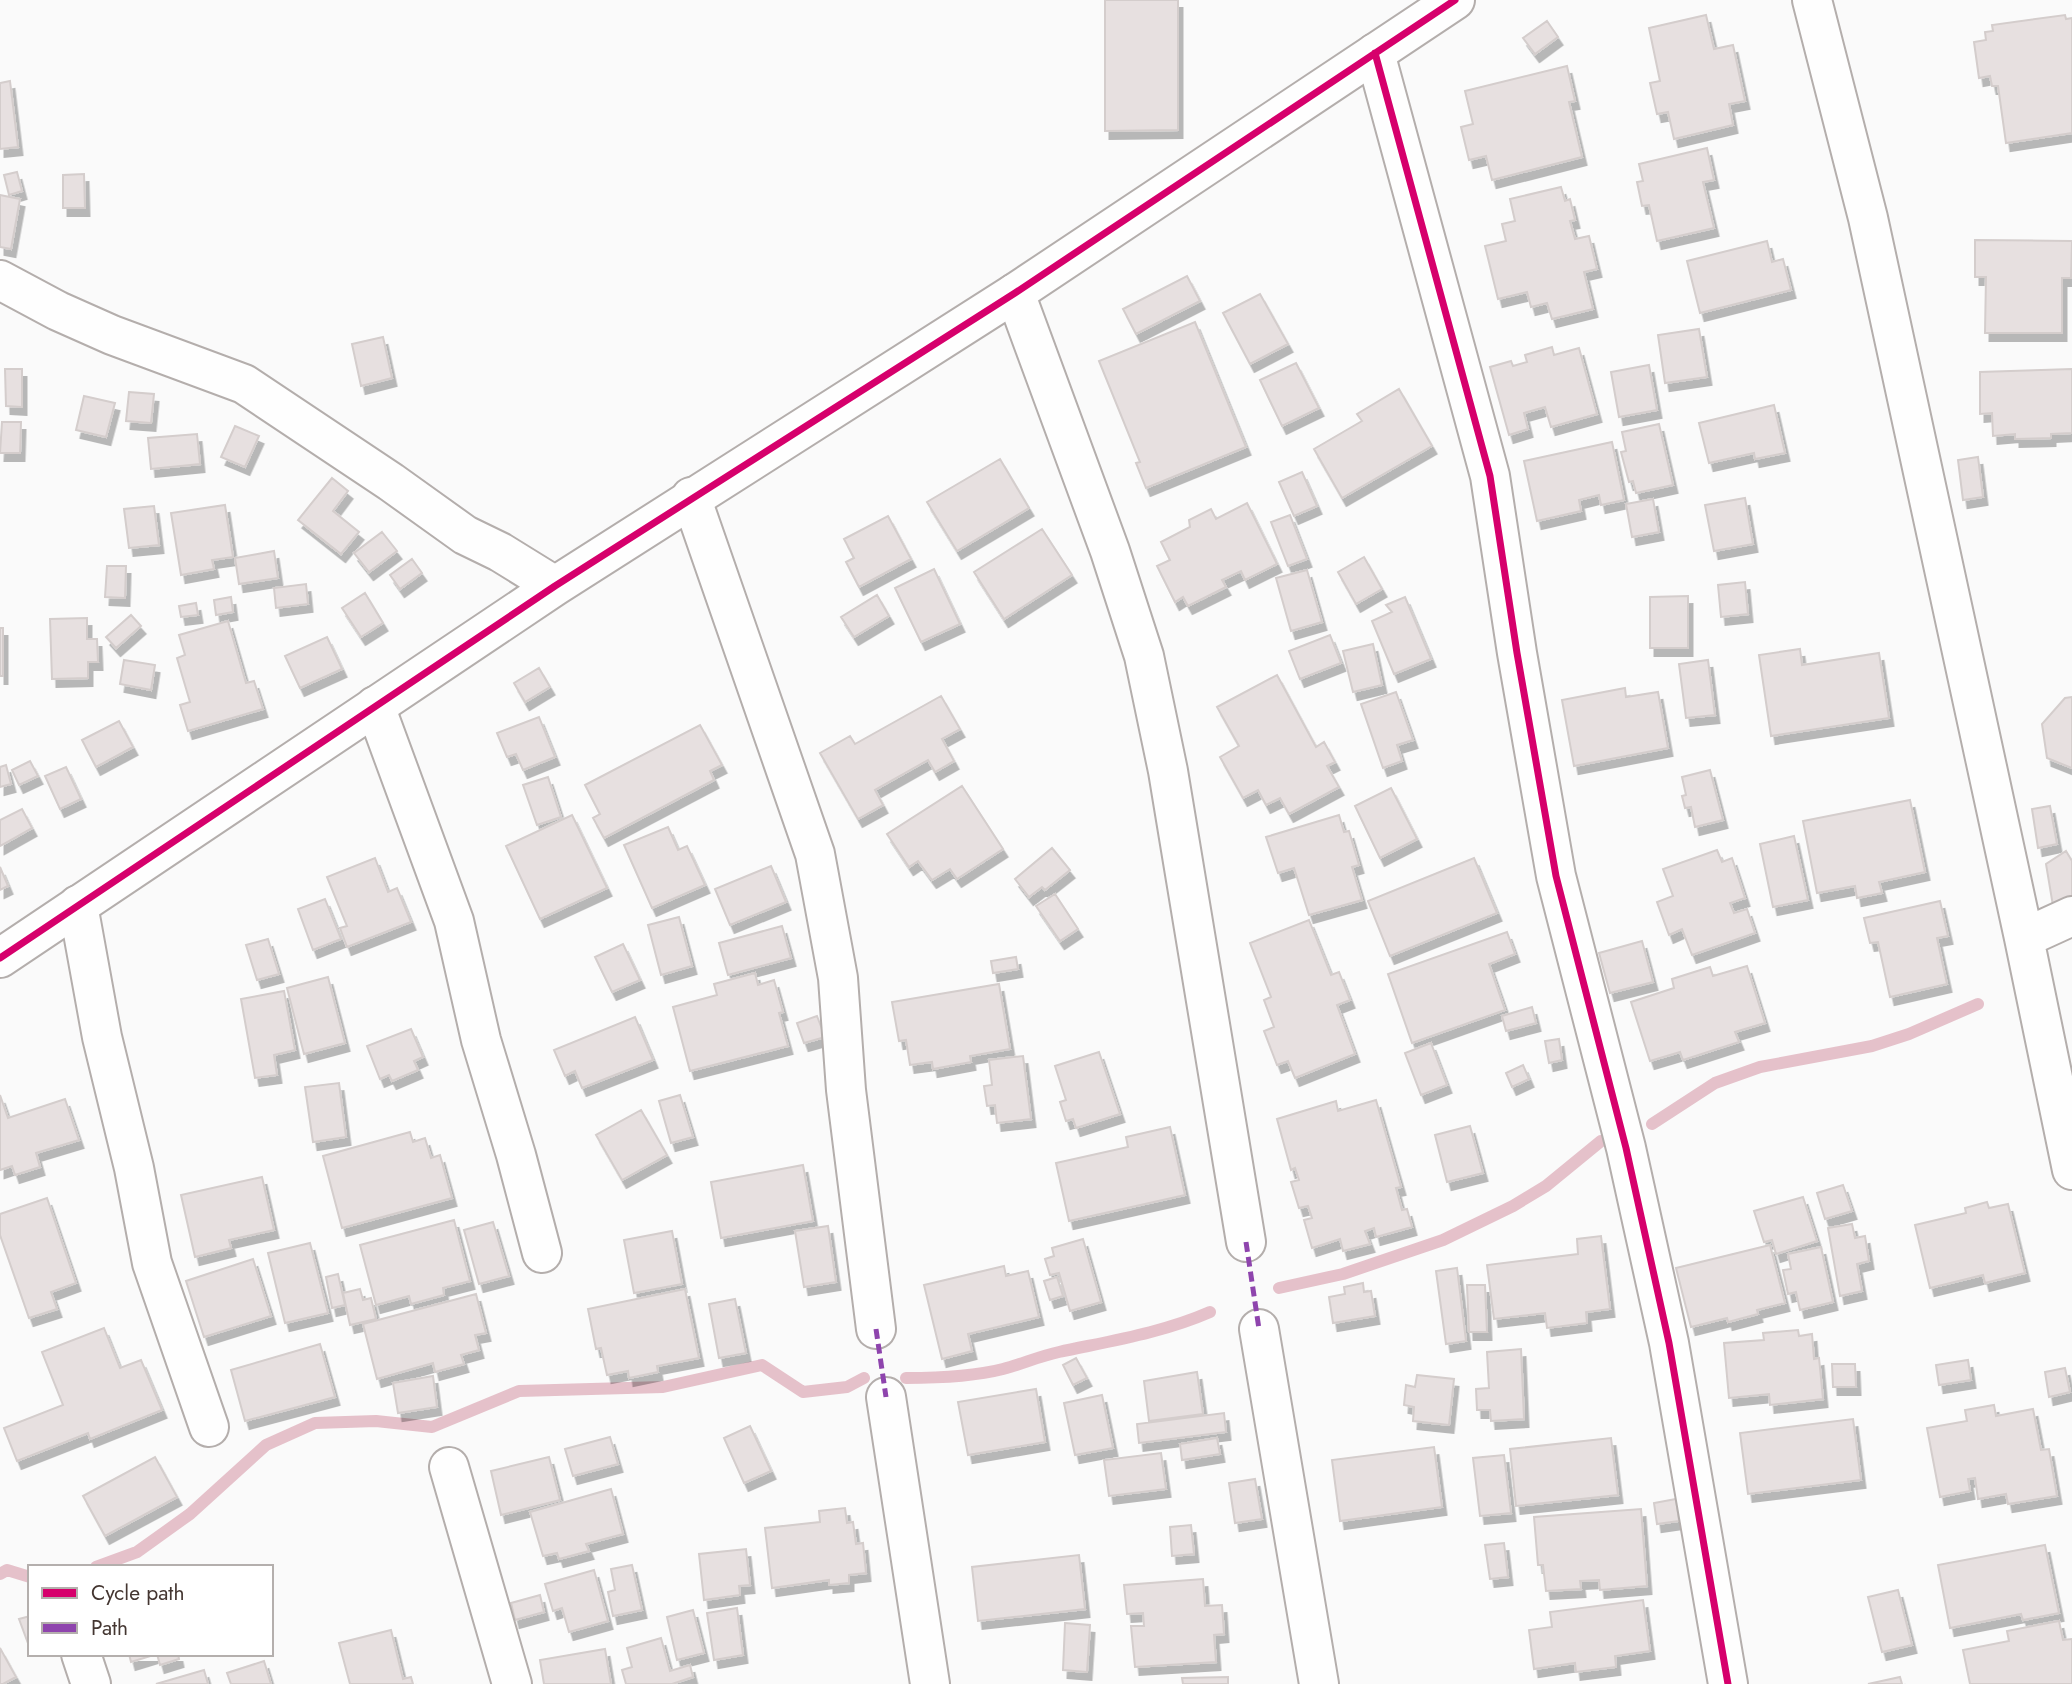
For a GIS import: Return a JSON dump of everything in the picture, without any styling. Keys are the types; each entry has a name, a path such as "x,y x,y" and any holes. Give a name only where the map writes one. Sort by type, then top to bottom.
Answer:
{"street":[{"path":"0,958 555,586 1014,293 1455,0"},
{"path":"1812,0 1868,218 2072,1170"},
{"path":"1374,53 1490,476 1517,653 1556,876 1626,1148 1669,1343 1728,1684"},
{"path":"0,280 111,335 244,384 465,535 555,586"},
{"path":"1014,293 1110,551 1144,656 1168,771 1246,1242"},
{"path":"691,497 815,854 838,978 846,1090 876,1329"},
{"path":"375,706 454,921 481,1040 542,1252"},
{"path":"78,905 102,1037 134,1168 152,1263 209,1427"},
{"path":"2024,938 2072,916"},
{"path":"1259,1329 1319,1684"},
{"path":"886,1397 930,1684"},
{"path":"449,1467 512,1684"},
{"path":"82,1656 91,1684"}],"building":[{"path":"1105,0 1178,0 1178,130 1105,131"},
{"path":"1706,15 1714,49 1733,45 1745,101 1729,104 1733,125 1674,139 1668,112 1657,114 1650,83 1660,81 1649,28"},
{"path":"2065,15 2066,19 2072,18 2072,133 2006,143 1998,86 1992,86 1990,76 1979,78 1974,42 1986,40 1985,32 1993,31 1992,25"},
{"path":"1547,21 1558,37 1535,54 1523,38"},
{"path":"1567,66 1575,101 1569,102 1582,157 1492,180 1486,156 1469,160 1461,127 1473,124 1465,91"},
{"path":"10,81 18,147 0,149 0,83"},
{"path":"1707,148 1714,180 1703,182 1714,228 1657,241 1649,205 1642,206 1637,182 1643,181 1639,164"},
{"path":"17,172 22,191 9,195 4,175"},
{"path":"84,174 85,208 63,208 63,175"},
{"path":"1561,187 1565,201 1570,199 1575,220 1570,221 1575,239 1589,236 1597,269 1584,272 1593,309 1552,319 1547,303 1531,307 1527,292 1498,299 1485,246 1506,241 1502,224 1515,221 1510,199"},
{"path":"0,195 20,199 11,249 0,247"},
{"path":"1975,240 2072,241 2071,278 2062,278 2062,333 1985,333 1986,277 1975,277"},
{"path":"1767,241 1772,262 1783,259 1791,290 1700,313 1687,261"},
{"path":"1187,276 1200,301 1136,334 1123,309"},
{"path":"1260,294 1288,344 1250,364 1223,313"},
{"path":"1195,322 1246,447 1146,488 1136,463 1140,462 1099,361"},
{"path":"1699,329 1707,377 1665,383 1658,335"},
{"path":"383,337 392,378 361,386 352,344"},
{"path":"1552,347 1554,355 1579,348 1597,414 1551,427 1545,407 1524,413 1528,429 1509,435 1490,367 1511,361 1513,366 1527,362 1525,355"},
{"path":"1296,363 1319,408 1282,426 1260,380"},
{"path":"1649,365 1657,410 1619,417 1611,372"},
{"path":"5,369 22,369 22,407 6,406"},
{"path":"2072,369 2072,433 2051,434 2051,438 2015,439 2015,434 1993,436 1992,413 1980,414 1980,372"},
{"path":"1399,389 1432,446 1342,498 1314,449 1362,421 1357,414"},
{"path":"129,392 154,394 151,423 126,421"},
{"path":"84,396 115,403 106,437 76,430"},
{"path":"1774,405 1785,453 1755,459 1754,453 1709,463 1699,423"},
{"path":"2,422 21,422 20,453 0,453"},
{"path":"1659,424 1673,485 1636,493 1633,481 1629,482 1621,452 1626,451 1622,432"},
{"path":"235,426 259,436 245,467 221,457"},
{"path":"197,434 200,464 151,469 148,438"},
{"path":"1612,442 1624,500 1601,505 1599,495 1579,500 1581,511 1537,521 1524,461"},
{"path":"1978,457 1983,497 1963,500 1958,460"},
{"path":"1000,459 1029,508 957,551 927,502"},
{"path":"1302,472 1317,506 1294,516 1279,482"},
{"path":"332,478 348,491 333,511 359,532 341,554 298,520"},
{"path":"1745,498 1753,544 1714,551 1705,505"},
{"path":"1653,499 1659,532 1632,537 1626,504"},
{"path":"1247,503 1277,564 1245,580 1241,571 1222,580 1226,587 1188,606 1183,597 1175,602 1157,566 1170,560 1161,542 1190,527 1189,520 1211,509 1216,519"},
{"path":"225,505 233,557 212,560 214,569 181,575 171,513"},
{"path":"154,506 159,545 129,548 124,509"},
{"path":"1290,515 1307,559 1288,566 1271,522"},
{"path":"888,516 911,559 859,587 846,562 854,558 844,539"},
{"path":"1042,529 1072,575 1004,619 974,572"},
{"path":"382,532 397,551 369,572 354,553"},
{"path":"274,551 278,578 239,584 235,558"},
{"path":"1364,557 1382,589 1356,604 1338,572"},
{"path":"412,559 422,573 400,589 390,575"},
{"path":"107,566 126,566 125,598 105,597"},
{"path":"934,569 960,624 921,642 895,588"},
{"path":"1307,570 1322,622 1291,631 1276,578"},
{"path":"1745,582 1748,614 1721,617 1718,585"},
{"path":"306,584 308,604 276,608 274,588"},
{"path":"365,593 383,623 361,637 342,608"},
{"path":"877,595 889,616 854,637 841,617"},
{"path":"1688,596 1688,648 1650,648 1650,597"},
{"path":"231,597 233,612 216,615 214,600"},
{"path":"1405,597 1431,659 1394,674 1372,621 1392,612 1386,605"},
{"path":"196,603 198,615 181,617 179,606"},
{"path":"131,615 141,626 116,648 106,637"},
{"path":"87,618 87,639 97,639 98,662 88,662 88,678 52,679 50,619"},
{"path":"228,621 246,683 254,681 263,709 188,731 180,705 190,702 177,658 185,655 179,635"},
{"path":"0,628 3,628 3,676 0,676"},
{"path":"1330,635 1341,663 1300,679 1289,651"},
{"path":"327,637 342,669 300,688 285,656"},
{"path":"1373,644 1382,685 1353,692 1343,651"},
{"path":"1800,649 1802,665 1879,653 1889,718 1771,736 1759,655"},
{"path":"124,660 155,665 151,690 120,684"},
{"path":"1708,660 1715,715 1686,718 1679,664"},
{"path":"539,668 550,687 525,702 514,683"},
{"path":"1277,675 1316,747 1324,742 1335,762 1327,766 1339,787 1289,814 1280,798 1266,805 1258,790 1243,798 1220,757 1239,746 1217,707"},
{"path":"1625,688 1626,697 1658,692 1668,748 1574,766 1562,700"},
{"path":"1396,692 1413,740 1397,745 1402,761 1383,768 1361,704"},
{"path":"941,696 960,729 942,739 954,761 935,772 928,760 875,790 883,805 858,819 820,753 850,736 855,744"},
{"path":"2072,697 2072,768 2047,758 2042,724 2065,698"},
{"path":"539,717 555,757 523,770 516,754 507,757 497,733"},
{"path":"119,721 133,747 96,767 82,740"},
{"path":"700,725 722,765 710,771 714,780 604,838 593,818 600,814 585,785"},
{"path":"30,761 38,776 19,785 12,770"},
{"path":"6,765 11,784 0,787 0,767"},
{"path":"66,767 81,799 60,809 45,776"},
{"path":"1710,770 1723,820 1695,827 1691,807 1685,808 1682,796 1686,795 1682,777"},
{"path":"548,777 561,817 537,825 523,785"},
{"path":"962,786 1003,849 957,879 950,869 932,880 918,861 909,867 887,834"},
{"path":"1391,788 1417,839 1380,858 1355,806"},
{"path":"1910,800 1925,872 1879,882 1882,893 1857,898 1855,886 1817,893 1803,821"},
{"path":"2050,806 2057,844 2038,848 2032,809"},
{"path":"22,809 32,828 0,846 0,820"},
{"path":"572,815 607,888 540,919 506,846"},
{"path":"1339,815 1344,832 1349,831 1359,865 1352,867 1362,900 1309,915 1294,868 1278,873 1266,837"},
{"path":"668,827 678,850 687,846 705,885 652,908 624,845"},
{"path":"1794,836 1808,900 1773,907 1760,844"},
{"path":"1052,848 1070,870 1045,890 1042,887 1029,897 1015,879"},
{"path":"1717,850 1722,862 1732,858 1745,898 1730,903 1734,913 1747,909 1755,933 1692,955 1682,929 1669,935 1657,902 1673,896 1663,869"},
{"path":"2066,851 2072,861 2072,895 2053,906 2046,864"},
{"path":"375,858 388,892 397,888 411,922 347,947 340,928 347,926 327,877"},
{"path":"1474,858 1497,913 1390,956 1368,901"},
{"path":"771,866 786,902 730,925 715,889"},
{"path":"0,867 8,886 0,890"},
{"path":"1055,894 1078,929 1060,941 1036,906"},
{"path":"325,899 341,939 313,950 298,909"},
{"path":"1940,901 1948,936 1937,938 1947,984 1890,997 1878,942 1870,943 1864,918"},
{"path":"679,917 692,966 661,975 648,925"},
{"path":"1309,920 1331,975 1339,972 1350,1000 1337,1005 1355,1054 1295,1078 1288,1061 1277,1065 1264,1031 1274,1027 1264,1000 1271,997 1250,943"},
{"path":"782,926 791,958 728,975 719,943"},
{"path":"1507,932 1515,954 1489,964 1505,1010 1412,1043 1388,974"},
{"path":"268,939 279,974 257,980 246,945"},
{"path":"1642,941 1653,982 1610,993 1599,953"},
{"path":"623,944 640,980 612,992 595,957"},
{"path":"1016,957 1018,969 993,973 991,961"},
{"path":"1747,966 1765,1023 1735,1032 1739,1042 1683,1060 1680,1052 1650,1061 1631,1002 1674,988 1672,979 1710,967 1713,976"},
{"path":"755,973 758,985 774,980 783,1012 779,1013 788,1046 690,1071 673,1007 717,995 714,984"},
{"path":"328,977 345,1043 304,1054 287,988"},
{"path":"999,984 1010,1049 970,1056 971,1062 933,1069 932,1062 910,1065 906,1040 899,1041 892,1002"},
{"path":"284,991 295,1050 274,1055 277,1075 255,1078 241,999"},
{"path":"1532,1007 1536,1023 1506,1031 1502,1016"},
{"path":"817,1016 825,1037 804,1043 797,1023"},
{"path":"635,1017 653,1060 582,1088 575,1071 565,1076 554,1050"},
{"path":"411,1029 423,1057 414,1061 418,1070 392,1081 389,1075 380,1079 367,1046"},
{"path":"1559,1039 1562,1060 1549,1063 1545,1041"},
{"path":"1431,1043 1447,1085 1421,1095 1405,1053"},
{"path":"1099,1052 1120,1114 1076,1128 1073,1119 1066,1121 1060,1102 1066,1100 1055,1066"},
{"path":"1023,1056 1031,1119 997,1123 995,1105 987,1106 984,1086 992,1085 989,1060"},
{"path":"1523,1065 1529,1079 1512,1087 1506,1073"},
{"path":"339,1083 346,1137 313,1142 305,1087"},
{"path":"0,1095 8,1118 65,1099 79,1140 36,1153 40,1167 15,1175 12,1166 0,1170"},
{"path":"680,1095 693,1137 671,1143 659,1101"},
{"path":"1376,1100 1401,1187 1396,1188 1402,1210 1407,1209 1412,1227 1376,1237 1374,1228 1365,1231 1370,1244 1343,1251 1340,1239 1312,1248 1304,1220 1312,1218 1308,1206 1299,1208 1291,1182 1299,1180 1295,1168 1291,1170 1277,1119 1336,1101 1338,1111"},
{"path":"641,1110 667,1155 622,1180 596,1135"},
{"path":"1470,1126 1483,1173 1447,1182 1435,1135"},
{"path":"1170,1127 1185,1195 1069,1221 1056,1163 1128,1147 1126,1137"},
{"path":"410,1132 413,1142 425,1138 431,1158 440,1155 452,1198 342,1228 323,1156"},
{"path":"803,1165 813,1221 721,1238 711,1182"},
{"path":"262,1177 274,1230 229,1240 231,1248 195,1257 181,1195"},
{"path":"1843,1185 1852,1211 1825,1219 1817,1193"},
{"path":"1803,1197 1817,1241 1776,1254 1772,1240 1764,1242 1754,1211"},
{"path":"47,1198 76,1283 51,1292 57,1309 29,1318 0,1235 0,1214"},
{"path":"1987,1202 1989,1208 2008,1204 2025,1273 1985,1283 1983,1275 1930,1288 1915,1225 1966,1213 1965,1208"},
{"path":"454,1220 470,1281 443,1288 444,1295 411,1304 409,1296 376,1305 360,1245"},
{"path":"493,1222 509,1276 479,1284 464,1230"},
{"path":"1852,1224 1855,1238 1865,1236 1869,1261 1857,1264 1862,1291 1840,1296 1828,1228"},
{"path":"828,1226 836,1282 804,1287 795,1231"},
{"path":"672,1231 682,1284 634,1293 624,1240"},
{"path":"1601,1236 1610,1309 1586,1312 1587,1323 1547,1328 1545,1313 1494,1319 1487,1265 1578,1254 1577,1239"},
{"path":"1083,1239 1101,1302 1070,1311 1059,1273 1050,1275 1045,1259 1054,1256 1052,1248"},
{"path":"310,1243 328,1313 285,1323 268,1253"},
{"path":"1770,1245 1785,1303 1757,1310 1758,1314 1728,1322 1727,1318 1691,1327 1676,1268"},
{"path":"1821,1247 1833,1302 1800,1310 1796,1292 1788,1294 1783,1270 1791,1269 1788,1254"},
{"path":"253,1259 271,1316 204,1337 186,1281"},
{"path":"1004,1266 1006,1276 1028,1271 1039,1317 968,1334 972,1351 942,1359 924,1285"},
{"path":"1457,1268 1466,1341 1446,1344 1436,1271"},
{"path":"338,1274 345,1305 332,1308 326,1277"},
{"path":"1057,1277 1063,1296 1050,1300 1044,1281"},
{"path":"1363,1283 1364,1292 1371,1291 1375,1316 1333,1323 1329,1297 1345,1294 1344,1287"},
{"path":"1467,1285 1485,1285 1487,1332 1469,1332"},
{"path":"360,1289 363,1300 371,1298 376,1319 350,1325 343,1293"},
{"path":"685,1289 699,1358 657,1366 658,1372 629,1378 628,1371 607,1375 601,1348 596,1349 588,1309"},
{"path":"476,1294 486,1333 475,1335 479,1350 461,1355 464,1364 435,1372 433,1363 377,1379 363,1324"},
{"path":"735,1299 746,1353 719,1358 709,1304"},
{"path":"104,1328 120,1368 141,1360 162,1410 90,1439 88,1433 17,1461 4,1428 63,1405 42,1352"},
{"path":"1798,1330 1799,1336 1812,1334 1814,1359 1819,1358 1823,1399 1770,1405 1769,1394 1729,1398 1724,1343 1764,1340 1763,1333"},
{"path":"320,1344 335,1397 245,1421 231,1370"},
{"path":"1521,1349 1524,1419 1491,1421 1490,1410 1477,1410 1476,1389 1489,1388 1487,1352"},
{"path":"1076,1358 1087,1378 1073,1385 1063,1365"},
{"path":"1968,1360 1971,1380 1939,1385 1936,1365"},
{"path":"1832,1364 1855,1364 1856,1387 1833,1387"},
{"path":"2065,1368 2070,1392 2049,1397 2045,1372"},
{"path":"1197,1372 1203,1414 1149,1421 1144,1381"},
{"path":"1417,1375 1454,1379 1449,1425 1413,1421 1414,1407 1404,1405 1406,1385 1415,1387"},
{"path":"433,1376 437,1407 398,1413 393,1383"},
{"path":"1036,1389 1045,1442 968,1455 958,1402"},
{"path":"1102,1395 1113,1448 1075,1455 1064,1403"},
{"path":"1994,1405 1996,1416 2033,1409 2041,1450 2049,1449 2057,1496 2008,1504 2006,1494 1978,1499 1975,1478 1968,1479 1970,1491 1940,1497 1927,1428 1967,1421 1965,1410"},
{"path":"1224,1413 1226,1432 1139,1443 1137,1424"},
{"path":"1853,1419 1861,1480 1748,1494 1740,1433"},
{"path":"750,1426 771,1471 744,1483 724,1438"},
{"path":"610,1437 618,1464 573,1476 565,1449"},
{"path":"1217,1438 1220,1454 1182,1460 1180,1444"},
{"path":"1611,1438 1618,1495 1516,1506 1510,1449"},
{"path":"1434,1447 1442,1507 1340,1521 1332,1460"},
{"path":"1161,1453 1166,1489 1109,1496 1104,1460"},
{"path":"1504,1455 1511,1513 1480,1516 1473,1458"},
{"path":"155,1457 177,1497 105,1536 83,1496"},
{"path":"549,1457 560,1500 501,1515 491,1471"},
{"path":"1255,1479 1262,1519 1235,1523 1229,1483"},
{"path":"611,1489 623,1534 586,1544 589,1551 559,1559 557,1553 543,1556 530,1512"},
{"path":"1676,1499 1679,1521 1657,1524 1654,1503"},
{"path":"845,1508 847,1523 853,1522 856,1544 863,1543 866,1573 849,1575 849,1583 829,1585 829,1580 772,1588 765,1528 820,1522 819,1511"},
{"path":"1641,1509 1647,1586 1600,1590 1599,1580 1580,1581 1581,1589 1546,1591 1543,1565 1538,1565 1534,1517"},
{"path":"1191,1525 1194,1554 1172,1556 1170,1527"},
{"path":"1504,1543 1508,1577 1490,1579 1485,1545"},
{"path":"2045,1545 2059,1613 2023,1620 2021,1614 1950,1628 1938,1565"},
{"path":"746,1549 750,1585 739,1586 740,1595 704,1600 699,1554"},
{"path":"1079,1555 1085,1609 978,1621 972,1567"},
{"path":"632,1565 642,1610 613,1616 608,1592 615,1590 611,1569"},
{"path":"594,1570 608,1621 569,1632 562,1608 553,1611 545,1584"},
{"path":"1203,1579 1205,1606 1222,1605 1224,1634 1214,1635 1216,1662 1135,1667 1131,1626 1144,1626 1143,1613 1127,1614 1124,1585"},
{"path":"1898,1590 1912,1645 1882,1652 1868,1597"},
{"path":"540,1595 544,1612 515,1620 511,1603"},
{"path":"1643,1600 1650,1651 1615,1656 1616,1667 1576,1672 1575,1663 1534,1669 1529,1630 1552,1627 1550,1612"},
{"path":"737,1608 743,1655 714,1660 707,1613"},
{"path":"693,1610 704,1653 677,1660 667,1617"},
{"path":"28,1617 28,1643 19,1619"},
{"path":"2059,1621 2063,1640 2072,1639 2072,1684 1970,1684 1963,1650 2009,1641 2007,1631"},
{"path":"1065,1623 1090,1625 1087,1672 1063,1670"},
{"path":"391,1630 403,1679 411,1677 413,1684 350,1684 339,1643"},
{"path":"661,1638 670,1671 690,1665 693,1677 672,1684 626,1684 622,1670 632,1667 627,1648"},
{"path":"0,1648 16,1677 3,1684 0,1684"},
{"path":"605,1649 611,1684 544,1684 540,1660"},
{"path":"130,1656 150,1656 131,1662"},
{"path":"158,1656 178,1656 179,1659 160,1665"},
{"path":"264,1661 271,1684 231,1684 227,1673"},
{"path":"204,1670 208,1684 156,1684"},
{"path":"1228,1677 1228,1684 1183,1684 1182,1678"},
{"path":"1900,1677 1902,1684 1868,1684"}],"waterway":[{"path":"1652,1124 1715,1083 1760,1067 1872,1046 1909,1034 1978,1004"},
{"path":"1279,1288 1343,1274 1443,1240 1513,1206 1546,1186 1601,1141"},
{"path":"906,1378 992,1371 1052,1354 1155,1331 1210,1312"},
{"path":"101,1565 137,1552 190,1514 266,1445 315,1423 376,1421 432,1427 519,1391 663,1387 762,1365 803,1392 847,1387 864,1378"},
{"path":"0,1574 7,1570 28,1576"}],"marked path":[{"path":"1246,1242 1259,1329"},
{"path":"876,1329 886,1397"}],"cycle path":[{"path":"0,958 555,586 1015,293 1455,0"},
{"path":"1375,53 1490,476 1517,653 1556,876 1626,1148 1669,1343 1728,1684"}]}
